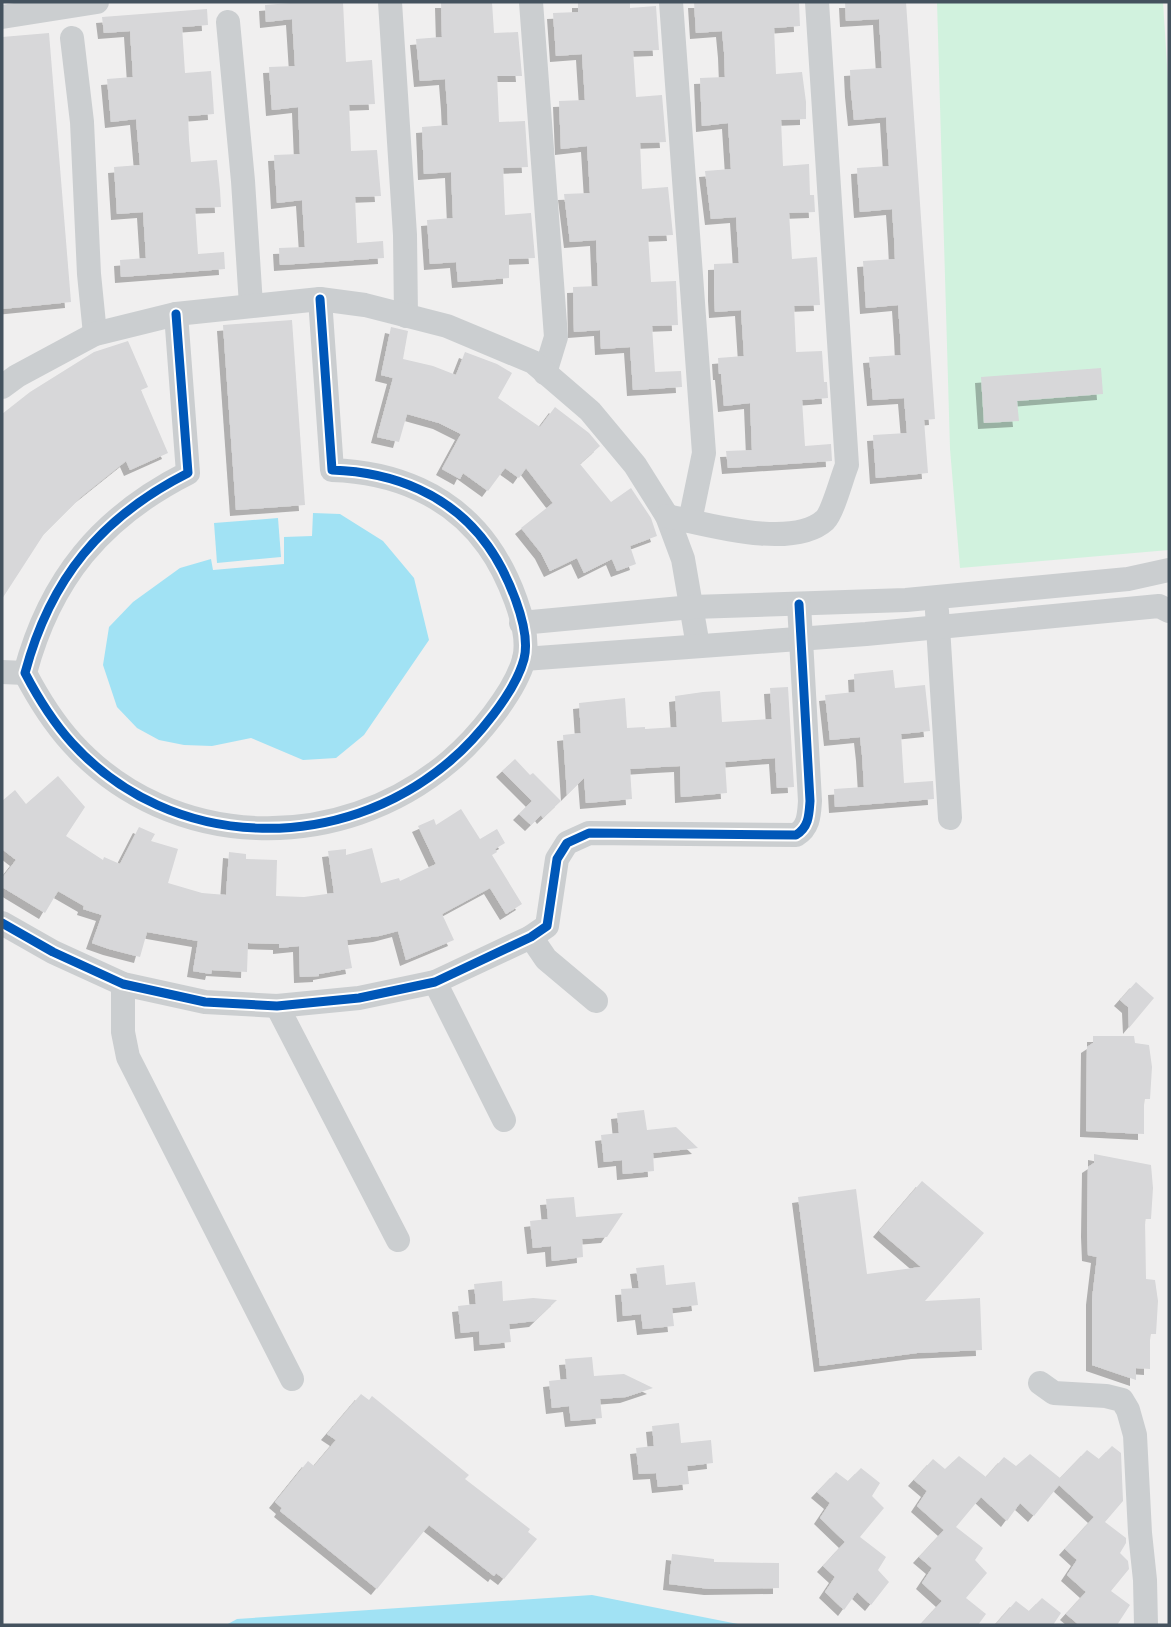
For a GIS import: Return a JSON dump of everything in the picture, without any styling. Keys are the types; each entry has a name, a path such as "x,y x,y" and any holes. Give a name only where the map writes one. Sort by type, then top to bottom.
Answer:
{"street":[{"path":"2,17 97,2"},
{"path":"390,2 405,234 407,316"},
{"path":"531,2 556,337 545,373"},
{"path":"671,2 704,453 678,518 698,646"},
{"path":"2,387 16,376 95,334 176,314 320,299 365,305 447,326 533,362 590,411 678,518 727,529 772,534 804,532 826,519 847,465 817,2"},
{"path":"228,22 251,305"},
{"path":"72,38 82,122 95,334"},
{"path":"176,314 188,473 135,503 90,544 56,592 33,644 13,673 73,744 93,764 124,786 166,808 193,818 249,829 278,829 334,822 371,810 414,789 459,754 479,733 506,694 524,659 525,641 516,600 496,557 474,529 446,505 404,482 368,472 332,470 320,299"},
{"path":"521,624 692,607 936,596 1128,579 1169,570"},
{"path":"936,596 950,818"},
{"path":"2,923 53,952 123,984 205,1002 277,1006 359,998 435,982 531,937 547,926 557,859 567,843 589,833 796,835 804,830 808,822 810,801 799,604"},
{"path":"524,659 938,628 1159,607 1169,611"},
{"path":"531,937 546,959 596,1001"},
{"path":"435,982 504,1121"},
{"path":"123,984 123,1032 128,1057 292,1379"},
{"path":"277,1006 398,1240"},
{"path":"1040,1383 1054,1393 1106,1396 1122,1400 1128,1410 1135,1435 1146,1625"}],"green space":[{"path":"937,2 1163,2 1169,96 1169,550 960,568 950,449"}],"water":[{"path":"313,513 340,514 383,541 414,578 429,640 364,735 336,758 303,760 251,738 212,746 184,745 159,740 137,728 117,707 103,665 109,627 133,602 180,568 211,559 213,570 284,564 284,537 312,536"},
{"path":"278,518 281,557 217,563 214,523"},
{"path":"592,1595 743,1625 226,1625 237,1619"}],"building":[{"path":"343,2 346,62 372,60 375,104 349,105 351,151 377,150 381,196 355,197 357,243 383,241 384,258 280,265 279,248 305,247 302,200 277,203 274,155 300,154 298,107 272,110 269,67 295,66 292,19 266,22 265,5"},
{"path":"441,2 492,2 494,33 518,32 522,76 497,76 499,122 525,121 528,167 503,168 505,215 531,213 535,258 509,259 509,278 458,282 456,262 430,264 427,220 453,218 451,172 424,174 422,127 448,125 447,104 445,79 420,81 416,39 442,37"},
{"path":"578,2 630,2 630,8 656,6 659,50 633,51 636,97 662,95 666,142 640,143 642,189 668,187 673,235 648,236 651,282 676,281 678,325 652,326 655,372 681,371 682,387 633,390 630,347 601,349 600,330 574,332 573,287 598,286 596,240 570,242 564,194 590,193 587,146 561,149 559,101 585,100 582,54 556,56 553,13 578,12"},
{"path":"694,2 799,2 800,26 774,28 776,74 802,72 806,119 781,120 783,166 809,164 810,195 814,195 815,212 789,213 792,259 817,257 820,305 794,306 796,352 822,351 828,398 802,400 805,446 831,444 832,461 728,468 726,451 752,450 750,403 724,406 719,374 718,358 744,356 741,310 715,312 714,295 714,264 739,263 736,217 711,219 705,171 731,169 728,123 702,126 700,78 725,77 724,52 722,31 696,33"},
{"path":"845,2 906,2 935,419 924,420 928,473 876,478 873,435 907,433 904,398 873,400 869,357 901,355 898,305 866,308 863,261 895,259 892,209 860,212 858,185 857,168 889,166 886,117 854,120 851,91 850,70 882,68 879,19 846,21"},
{"path":"207,9 208,25 182,27 185,73 211,71 214,114 188,116 189,140 191,162 217,160 220,190 221,207 195,208 198,254 224,252 225,269 121,277 120,260 146,258 143,212 117,214 114,167 140,165 136,119 111,122 107,79 133,77 130,31 104,33 102,17"},
{"path":"49,33 71,302 2,309 2,37"},
{"path":"292,320 305,505 236,510 223,325"},
{"path":"391,327 408,331 403,359 456,375 465,352 497,364 512,373 498,398 540,427 555,407 589,433 600,446 580,464 611,502 631,488 651,518 657,536 630,546 636,564 617,571 612,559 584,573 577,558 550,571 541,553 521,528 553,503 526,468 519,478 505,468 488,491 463,473 460,479 442,469 461,434 439,423 407,414 399,442 377,437 393,378 381,375"},
{"path":"128,341 148,387 141,390 168,453 130,470 126,461 81,497 44,534 2,599 2,414 30,392 94,352"},
{"path":"1101,368 1103,394 1017,401 1019,421 984,423 981,377"},
{"path":"893,670 895,688 925,685 930,731 901,734 904,783 933,781 934,799 835,807 834,789 864,787 862,755 860,737 830,740 825,695 855,692 854,674"},
{"path":"788,687 794,787 777,788 775,758 725,762 727,793 681,797 680,766 630,769 632,799 586,803 584,778 567,795 563,735 581,733 579,703 625,698 627,728 677,727 675,696 720,691 722,722 772,719 770,688"},
{"path":"515,759 561,801 531,825 519,814 532,801 502,771"},
{"path":"58,776 85,807 66,836 103,860 104,857 120,864 139,827 155,834 151,841 178,849 168,883 202,893 226,895 229,852 246,854 246,859 277,860 276,896 304,897 334,893 328,851 346,849 346,855 372,848 381,883 399,878 400,881 436,864 418,826 434,819 436,825 461,809 480,839 497,829 505,843 495,849 497,852 492,855 522,904 506,914 490,888 442,914 454,940 406,960 398,931 347,940 352,968 319,976 300,977 299,946 279,948 279,944 248,943 247,972 212,970 211,974 193,971 198,941 147,932 140,957 109,949 92,943 102,915 83,909 84,906 58,891 45,913 2,887 2,878 16,860 2,849 2,801 15,790 26,804"},
{"path":"1136,982 1154,998 1129,1028 1128,1007 1120,1000"},
{"path":"1093,1036 1134,1036 1135,1043 1149,1045 1152,1067 1150,1099 1144,1099 1144,1134 1086,1131 1087,1047 1093,1043"},
{"path":"644,1110 647,1130 676,1127 698,1148 653,1153 654,1171 623,1174 622,1160 604,1162 601,1135 619,1133 617,1113"},
{"path":"1094,1154 1151,1165 1151,1219 1145,1219 1146,1279 1155,1280 1158,1301 1156,1334 1150,1334 1150,1369 1136,1368 1136,1380 1092,1365 1092,1299 1097,1257 1088,1255 1087,1231 1088,1167 1094,1163"},
{"path":"922,1181 984,1233 925,1301 980,1298 982,1350 917,1353 820,1366 798,1197 856,1189 867,1274 921,1267 879,1231"},
{"path":"574,1197 576,1217 623,1213 607,1237 582,1239 583,1257 552,1261 551,1246 533,1248 530,1221 548,1219 546,1199"},
{"path":"664,1265 666,1285 695,1282 698,1305 672,1308 674,1326 643,1329 641,1314 623,1316 621,1289 639,1288 636,1268"},
{"path":"502,1281 503,1301 533,1298 557,1300 535,1321 509,1324 511,1342 480,1345 479,1331 461,1333 458,1306 476,1304 474,1284"},
{"path":"592,1357 594,1376 624,1374 653,1388 626,1397 600,1399 602,1418 571,1421 569,1406 552,1408 549,1381 567,1379 565,1359"},
{"path":"361,1394 369,1400 372,1396 469,1475 465,1479 530,1529 528,1532 537,1539 504,1579 496,1573 494,1576 429,1525 377,1589 280,1511 282,1508 275,1502 308,1461 314,1466 336,1440 327,1434"},
{"path":"679,1423 681,1443 711,1440 713,1463 687,1466 689,1484 658,1487 656,1473 639,1474 636,1448 654,1446 652,1426"},
{"path":"1112,1446 1121,1453 1123,1501 1105,1522 1126,1538 1120,1553 1128,1561 1129,1569 1111,1591 1130,1605 1117,1625 1079,1625 1066,1614 1086,1592 1067,1575 1077,1560 1065,1549 1094,1517 1059,1485 1034,1516 1020,1503 1007,1521 981,1497 956,1527 983,1548 975,1560 987,1573 966,1598 986,1614 978,1625 920,1625 942,1601 922,1583 932,1568 919,1557 944,1530 917,1506 927,1491 914,1480 933,1459 945,1469 959,1456 986,1477 1004,1457 1016,1466 1030,1454 1060,1478 1087,1450 1099,1459"},
{"path":"861,1468 880,1483 872,1496 884,1508 860,1537 886,1557 878,1570 889,1582 871,1605 857,1592 844,1610 825,1592 835,1577 823,1566 845,1542 820,1518 830,1503 817,1492 836,1472 848,1481"},
{"path":"672,1554 714,1559 714,1562 779,1563 779,1588 710,1589 669,1584"},
{"path":"1042,1598 1061,1613 1053,1625 995,1625 1016,1601 1029,1611"}],"cycle path":[{"path":"176,314 188,473 129,510 83,554 49,608 25,673 58,727 72,743 112,779 157,805 206,821 257,828 308,825 358,813 406,792 450,761 471,741 503,700 519,672 525,646 521,616 502,570 488,546 457,512 419,489 398,481 377,475 332,470 320,299"},
{"path":"2,923 53,952 123,984 205,1002 277,1006 359,998 435,982 531,937 547,926 557,859 567,843 589,833 796,835 804,828 810,801 799,604"}]}
